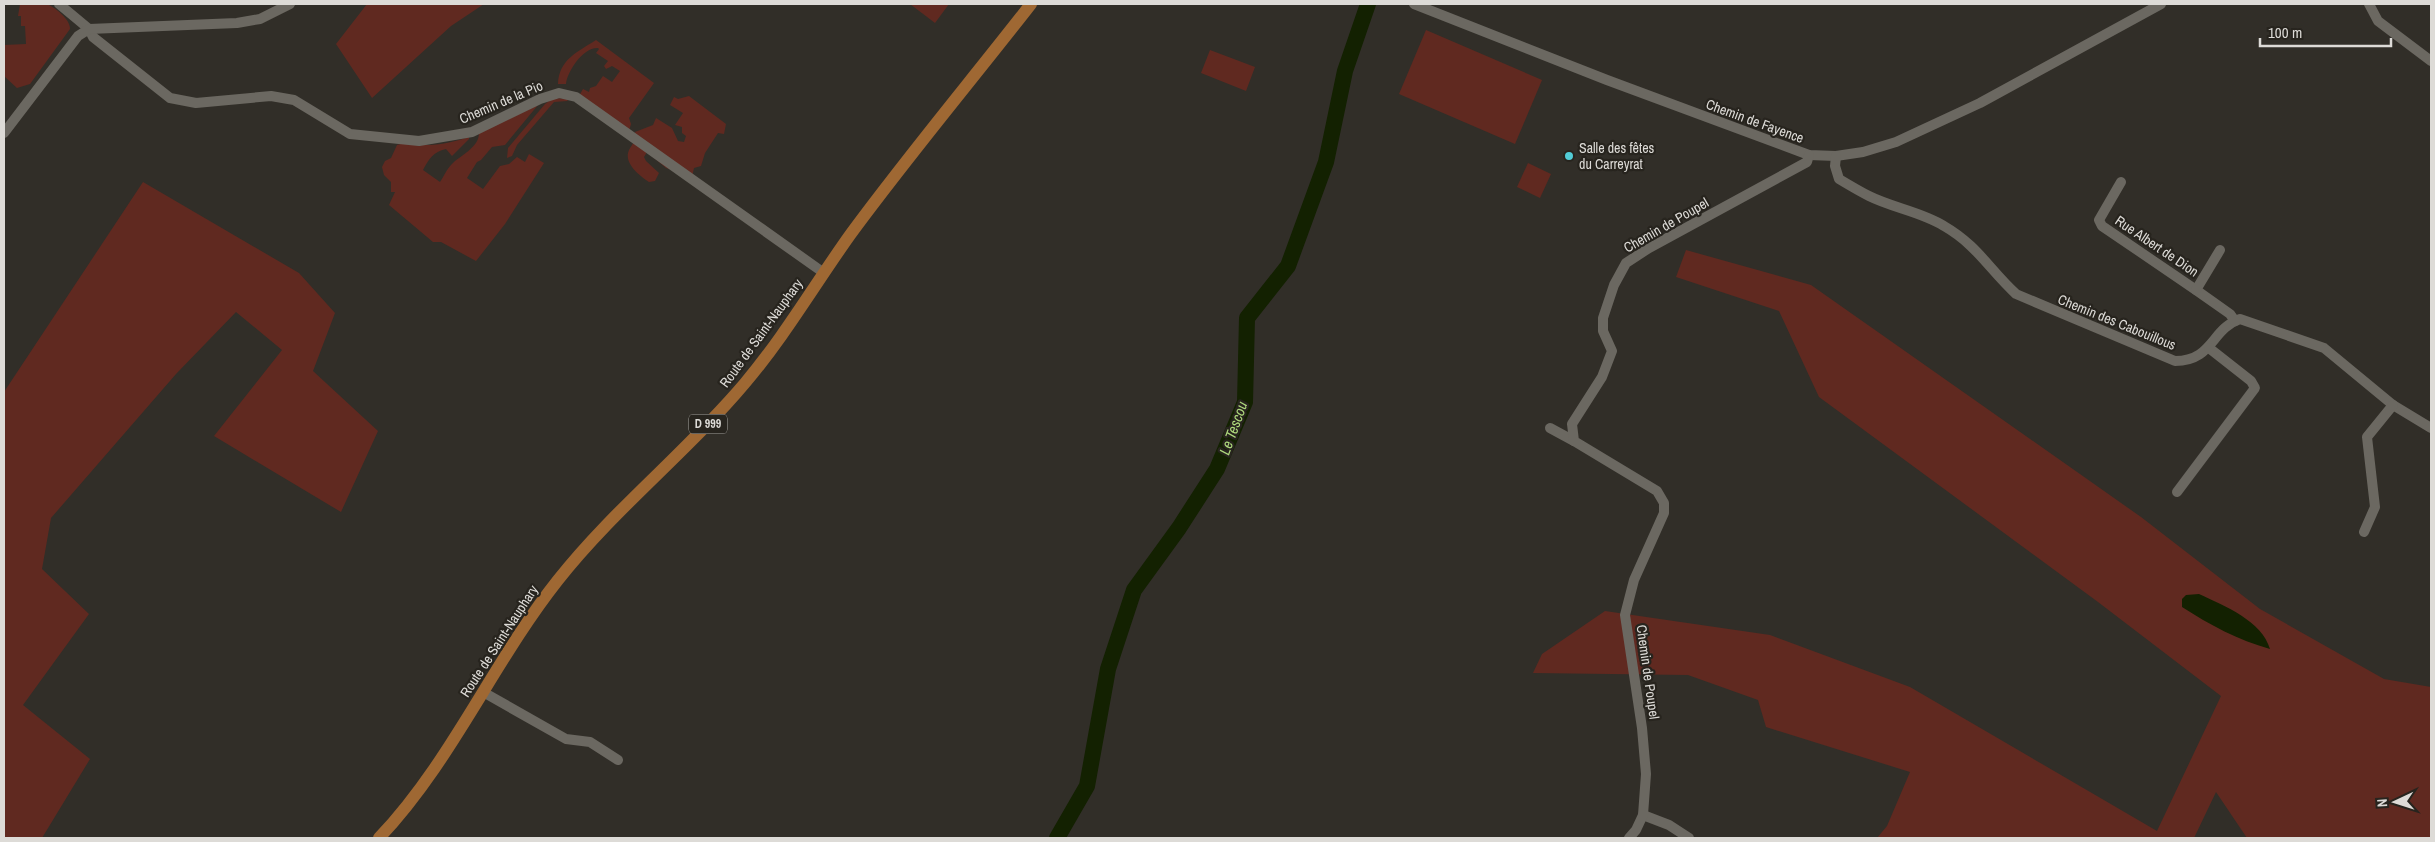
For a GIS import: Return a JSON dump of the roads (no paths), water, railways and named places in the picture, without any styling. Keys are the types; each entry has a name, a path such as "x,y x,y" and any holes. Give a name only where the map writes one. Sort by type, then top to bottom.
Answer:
{"main road":[{"name":"Route de Saint-Nauphary","path":"380,838 428,778 527,623 562,574 599,533 700,434 746,383 868,211 1031,4"}],"street":[{"name":"Chemin de la Pio","path":"59,4 89,29 93,37 170,98 196,104 271,96 294,100 350,134 419,142 472,132 540,99 559,93 576,97 824,273"},
{"path":"4,133 78,36 89,29 237,24 260,19 290,4"},
{"name":"Chemin de Fayence","path":"1414,4 1608,80 1809,155 1836,156 1863,152 1896,142 1980,103 2161,4"},
{"path":"2369,4 2378,21 2431,61"},
{"name":"Chemin de Poupel","path":"1574,441 1572,424 1602,377 1612,351 1604,331 1603,318 1623,266 1649,248 1807,162 1809,155"},
{"name":"Chemin des Cabouillous","path":"1836,156 1835,166 1839,179 1869,196 1943,224 1964,239 1985,258 2000,280 2016,294 2175,361 2189,361 2209,348 2221,331 2235,321"},
{"name":"Rue Albert de Dion","path":"2121,182 2099,220 2102,226 2230,314 2235,321"},
{"path":"2196,290 2220,250"},
{"path":"2235,321 2240,319 2315,343 2393,405 2431,428"},
{"path":"2177,492 2255,388 2251,381 2209,348"},
{"path":"2364,532 2375,507 2367,437 2393,405"},
{"name":"Chemin de Poupel","path":"1550,428 1656,491 1664,503 1664,513 1634,580 1625,615 1642,728 1646,774 1643,815 1629,838"},
{"path":"483,692 566,740 590,742 618,760"},
{"path":"1643,815 1669,825 1688,838"}],"waterway":[{"name":"Le Tescou","path":"1057,838 1087,786 1108,669 1134,590 1179,528 1217,469 1245,402 1247,318 1288,266 1326,162 1345,71 1368,4"}],"place":[{"name":"Salle des fêtes du Carreyrat","path":"1569,156"}]}
